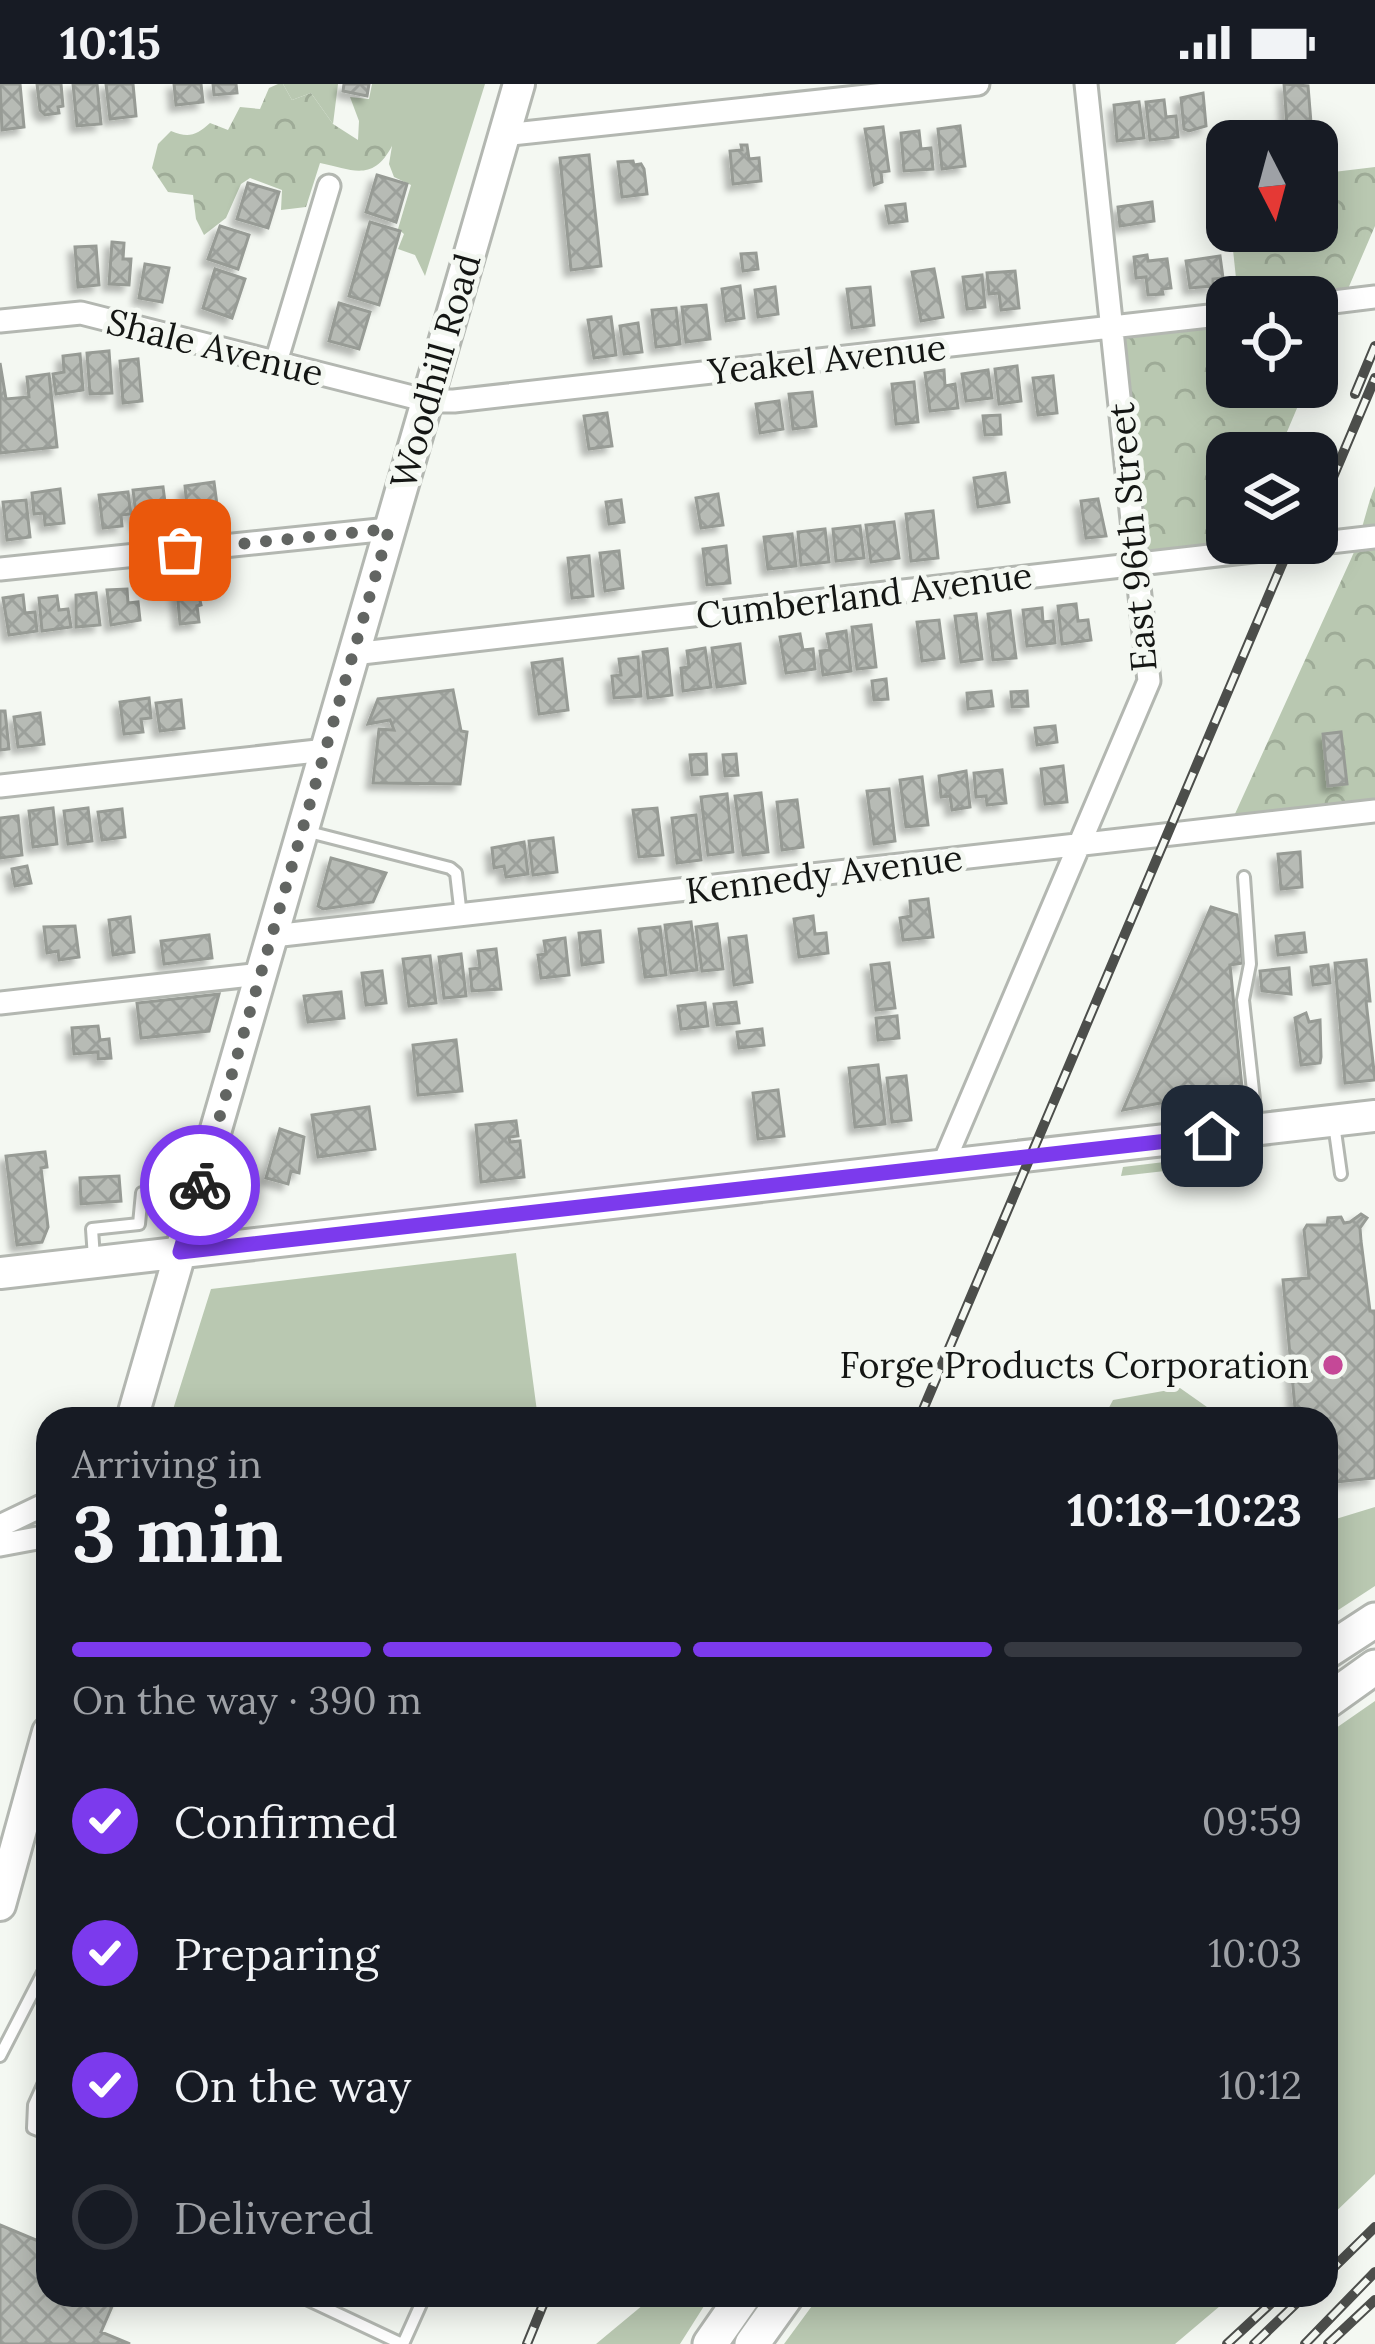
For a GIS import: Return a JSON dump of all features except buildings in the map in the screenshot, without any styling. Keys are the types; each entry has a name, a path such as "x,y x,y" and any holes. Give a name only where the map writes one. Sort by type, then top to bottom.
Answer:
{"main road":[{"path":"1338,1644 1375,1620"},
{"path":"1338,1693 1375,1667"},
{"path":"710,2344 736,2307"},
{"path":"752,2344 778,2307"}],"street":[{"name":"Woodhill Road","path":"135,1407 519,84"},
{"path":"503,135 978,84"},
{"name":"East 96th Street","path":"942,1167 1148,681 1086,84"},
{"path":"276,362 328,186"},
{"path":"1338,301 1375,297"},
{"name":"Shale Avenue","path":"0,321 81,313 428,401"},
{"name":"Yeakel Avenue","path":"428,401 1206,316"},
{"path":"0,569 389,529"},
{"name":"Cumberland Avenue","path":"353,654 1375,537"},
{"path":"0,786 326,750"},
{"name":"Kennedy Avenue","path":"273,936 1375,811"},
{"path":"0,1003 261,974"},
{"path":"0,1273 1375,1116"},
{"path":"0,1526 36,1509"},
{"path":"0,1545 36,1538"},
{"path":"0,1906 36,1776"}],"lane":[{"path":"303,831 450,868 456,873 461,916"},
{"path":"1244,878 1248,973 1243,1000 1257,1130"},
{"path":"1333,1121 1341,1174"},
{"path":"94,1262 92,1229 139,1224 142,1193 199,1187"},
{"path":"0,2056 36,1986"},
{"path":"36,2101 36,2129"},
{"path":"324,2307 403,2344 420,2307"}],"green space":[{"path":"283,84 338,84 333,124 311,93 292,100"},
{"path":"283,84 292,100 311,93 333,124 358,140 376,130 392,146 370,169 320,163 306,207 281,210 282,190 250,178 241,184 226,218 204,235 193,195 168,192 152,168 158,144 171,131 192,135 210,123 228,130 240,107 260,109 269,88"},
{"path":"372,84 485,84 425,276 415,255 398,249 404,234 398,229 411,185 394,177 389,164 392,146 358,140 359,121 350,97 369,99"},
{"path":"1375,167 1375,226 1338,312 1338,276 1236,276 1233,252 1338,252 1338,171"},
{"path":"1206,316 1206,408 1297,408 1287,432 1206,432 1206,550 1137,564 1112,326"},
{"path":"1375,486 1375,811 1229,827 1351,559"},
{"path":"1239,1153 1244,1162 1121,1176 1123,1167"},
{"path":"516,1253 536,1407 174,1407 211,1289"},
{"path":"1180,1388 1207,1407 1109,1407 1113,1400"},
{"path":"1375,1507 1375,1586 1338,1610 1338,1518"},
{"path":"1375,1701 1375,2174 1338,2209 1338,1727"},
{"path":"641,2307 703,2307 680,2344 596,2344"},
{"path":"811,2307 1219,2307 1175,2344 784,2344"}],"railway":[{"path":"1355,394 1375,346"},
{"path":"1338,465 1375,378"},
{"path":"924,1407 1282,564"},
{"path":"1338,2263 1375,2227"},
{"path":"1305,2344 1375,2272"},
{"path":"1328,2344 1375,2300"},
{"path":"527,2344 542,2307"},
{"path":"1227,2344 1267,2307"},
{"path":"1254,2344 1293,2307"}],"way so far":[{"path":"180,550 389,529 200,1185"}],"place":[{"name":"Forge Products Corporation","path":"1333,1365"}],"route":[{"path":"200,1185 180,1252 1212,1136"}]}
